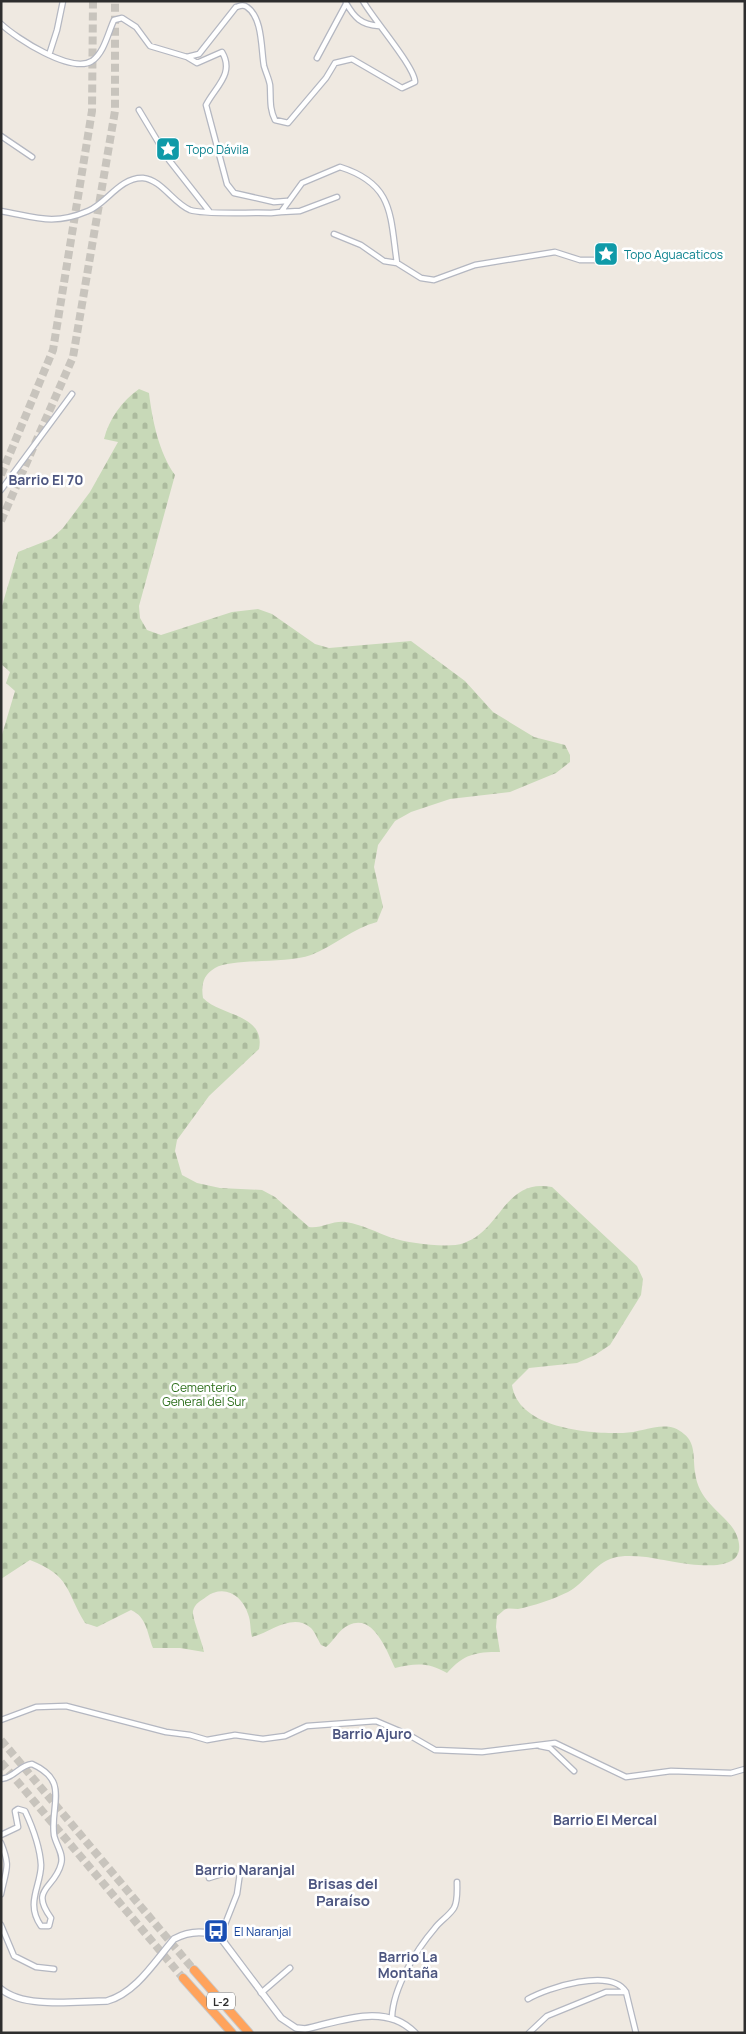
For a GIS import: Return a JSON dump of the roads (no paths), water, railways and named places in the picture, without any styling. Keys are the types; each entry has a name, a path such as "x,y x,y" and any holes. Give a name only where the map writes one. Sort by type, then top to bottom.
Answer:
{"highway":[{"name":"L-2","path":"194,1970 249,2033"},
{"name":"L-2","path":"183,1978 232,2033"}],"street":[{"path":"49,55 63,1"},
{"path":"187,57 199,54 236,7 243,5 248,7 263,41 264,64 270,84 271,111 275,120 288,123 326,78 335,63 352,59 402,88 409,87 415,82 415,77 408,64 379,26 363,1"},
{"path":"346,2 354,16 363,23 379,26"},
{"path":"317,58 346,2"},
{"path":"1,24 8,31 49,55 75,64 90,62 99,54 114,20 122,18 136,27 150,46 187,57 197,62 210,55 222,52 226,73 223,83 212,93 206,105 227,184 234,193 274,202 286,201"},
{"path":"139,110 169,160 210,211"},
{"path":"1,136 32,157"},
{"path":"281,212 286,201 302,183 321,173 340,167 356,172 371,181 384,197 390,214 397,263"},
{"path":"1,211 42,220 70,217 90,211 123,185 143,178 155,183 178,203 190,210 271,213 300,210 337,197"},
{"path":"334,234 361,245 384,261 397,263 421,278 434,280 475,265 555,252 580,260 607,260"},
{"path":"1,490 72,394"},
{"path":"1,1720 36,1706 66,1706 166,1732 190,1735 204,1740 235,1734 263,1739 285,1736 307,1726 371,1721 381,1723 409,1735 435,1750 482,1752 555,1743 626,1777 671,1771 731,1773 745,1769"},
{"path":"523,1746 547,1746 574,1771"},
{"path":"1,1779 11,1777 22,1767 32,1764 48,1773 53,1779 56,1811 54,1835 62,1858 60,1868 43,1894 42,1907 51,1918 49,1926 41,1926 36,1914 34,1892 40,1872 40,1860 25,1811 18,1809 16,1811 18,1827 1,1835"},
{"path":"1,1842 8,1856 8,1867 1,1894"},
{"path":"209,1878 231,1871 240,1873 237,1894 220,1937"},
{"path":"392,2017 396,1992 417,1952 434,1928 453,1909 456,1903 457,1882"},
{"path":"1,1925 14,1956 36,1967 54,1969"},
{"path":"1,1989 9,1995 25,2001 107,2001 116,1998 131,1988 174,1939 194,1932 205,1932 220,1937 281,2018 296,2028 305,2029 365,2016 392,2017 402,2022 415,2033"},
{"path":"261,1993 290,1968"},
{"path":"528,1999 548,1989 586,1981 612,1982 622,1987 626,1992 634,2016 636,2033"},
{"path":"529,2033 547,2016 606,1992 626,1992"}],"tunnel":[{"path":"1,475 53,350 92,111 93,1"},
{"path":"1,521 73,357 115,111 115,1"},
{"path":"1,1740 194,1970"},
{"path":"1,1762 183,1978"}],"place":[{"name":"Topo Dávila","path":"168,149"},
{"name":"Topo Aguacaticos","path":"606,254"},
{"name":"El Naranjal","path":"216,1931"}],"district":[{"name":"Barrio El 70","path":"46,479"},
{"name":"Barrio Ajuro","path":"372,1733"},
{"name":"Barrio El Mercal","path":"605,1819"},
{"name":"Barrio Naranjal","path":"245,1869"},
{"name":"Brisas del Paraíso","path":"343,1892"},
{"name":"Barrio La Montaña","path":"408,1964"}],"park label":[{"name":"Cementerio General del Sur","path":"204,1394"}]}
